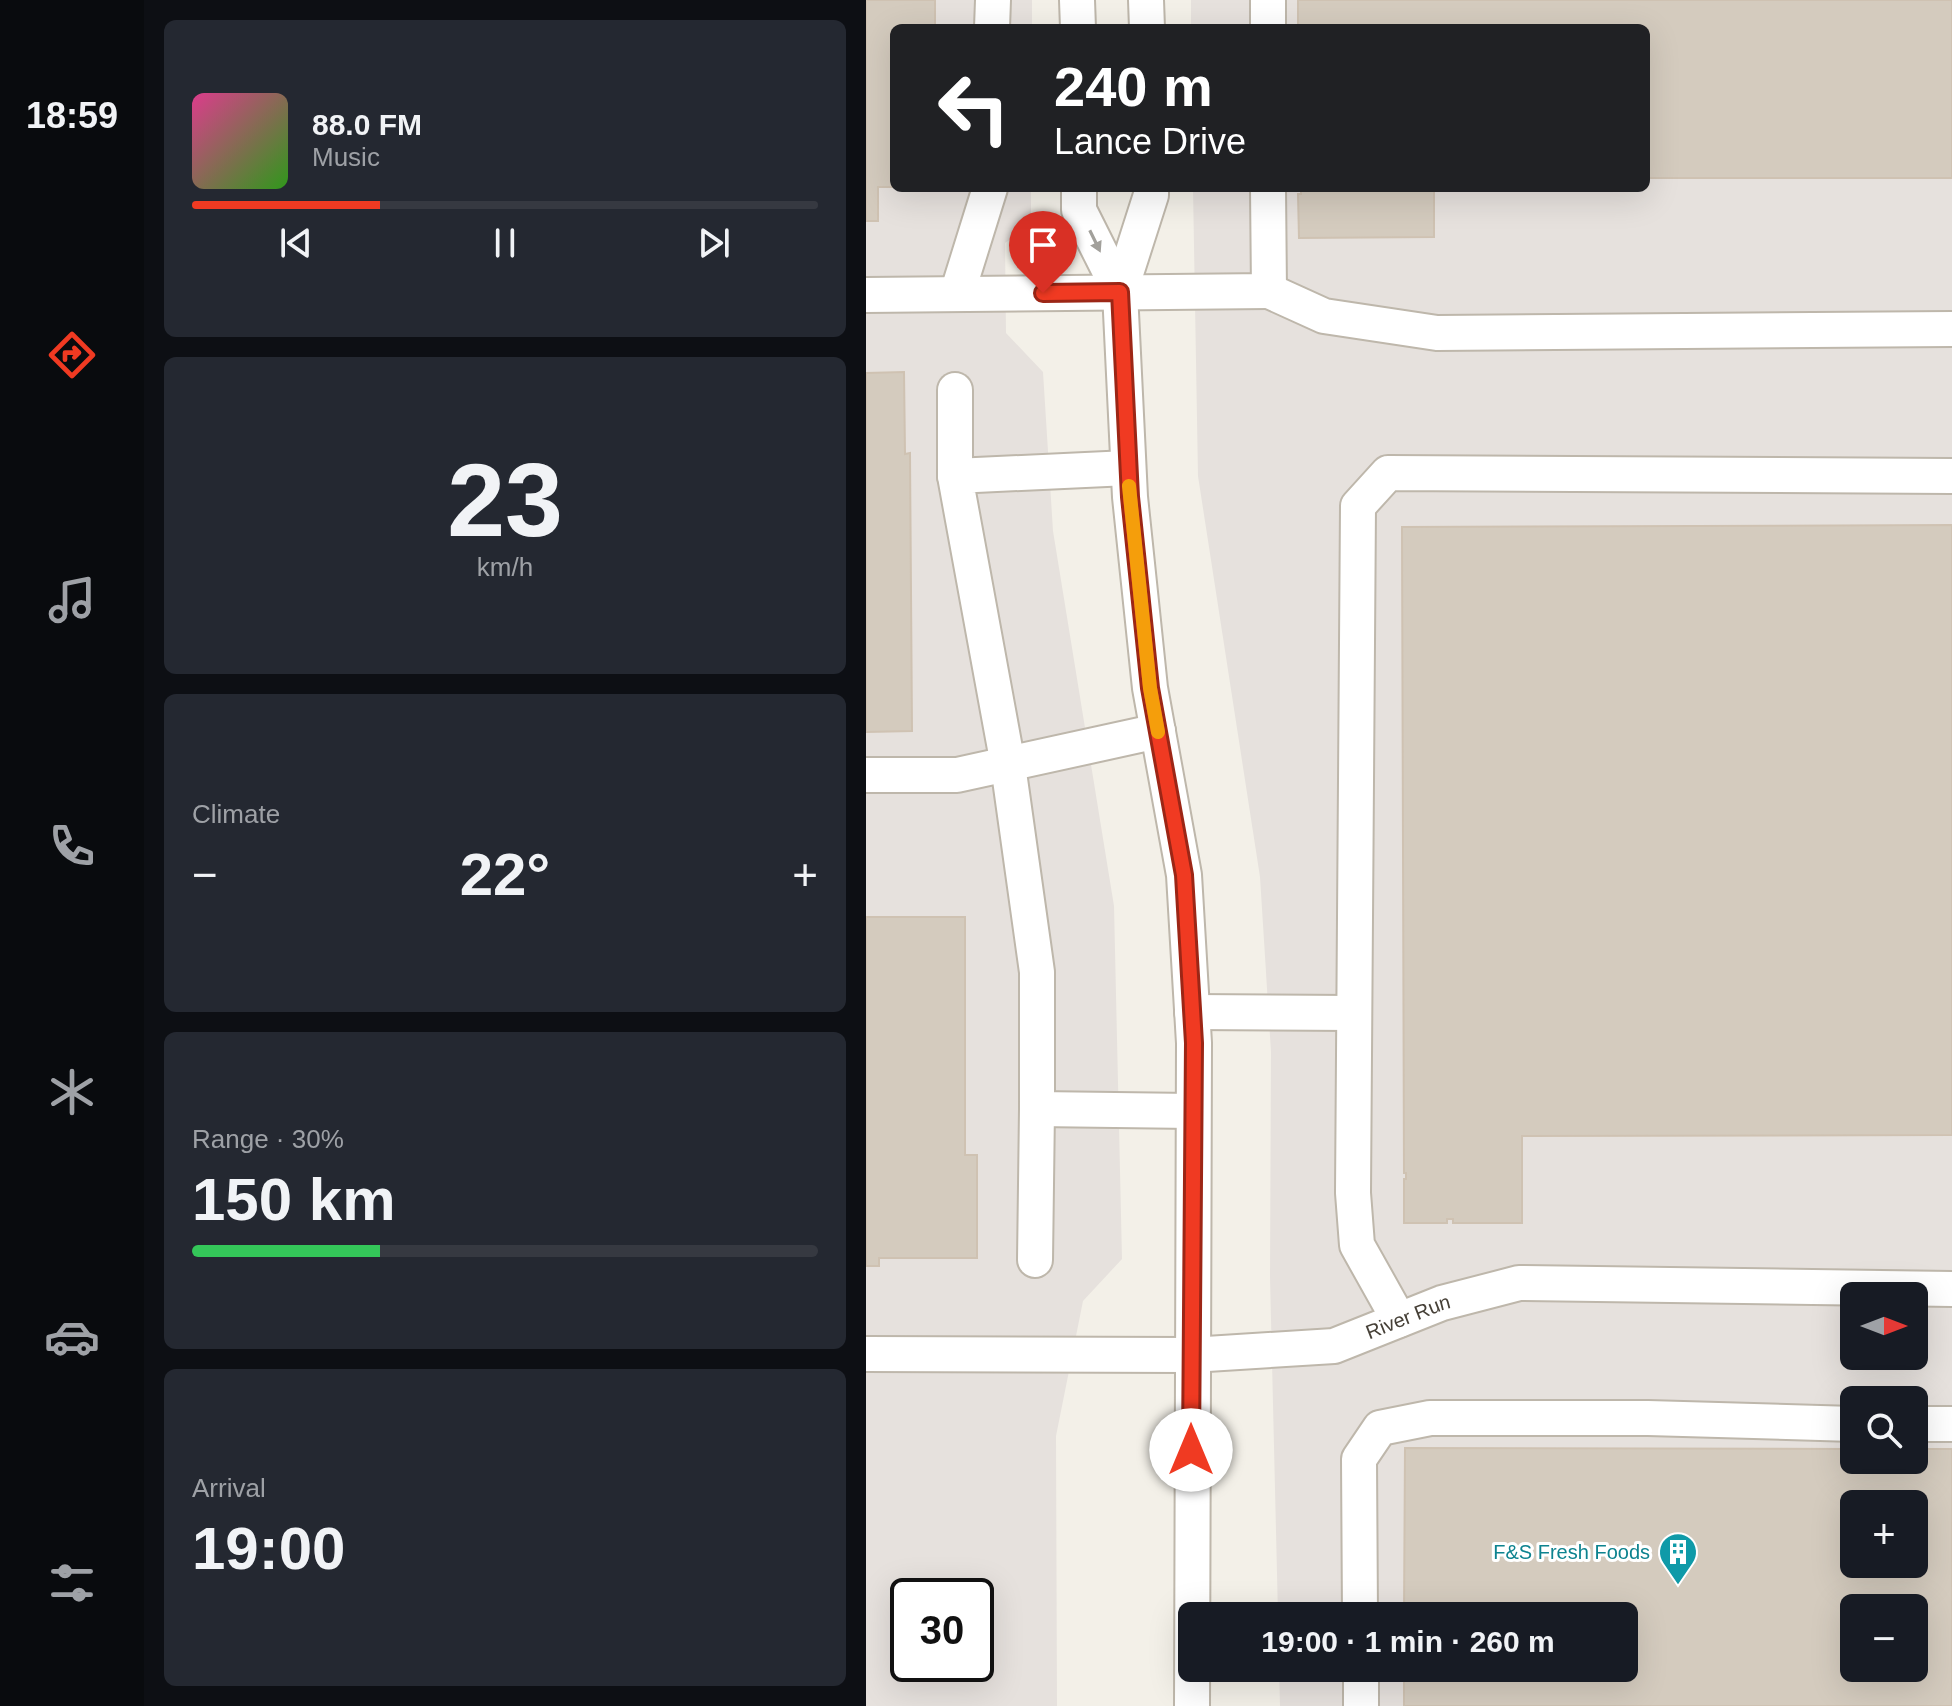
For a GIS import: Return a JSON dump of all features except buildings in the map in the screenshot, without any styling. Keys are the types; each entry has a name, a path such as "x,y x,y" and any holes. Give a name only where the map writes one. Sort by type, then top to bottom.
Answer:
{"street":[{"path":"992,24 993,0"},
{"path":"1077,0 1078,24"},
{"path":"1146,0 1147,24"},
{"path":"1268,0 1268,24"},
{"path":"957,294 989,192"},
{"path":"1079,192 1079,210 1120,292"},
{"path":"1150,192 1120,292 1128,468 1150,688 1184,875 1192,1012 1192,1706"},
{"path":"1268,192 1269,291"},
{"path":"866,295 1269,291 1324,316 1437,333 1952,329"},
{"path":"955,390 955,476 1008,765 1037,972 1035,1260"},
{"path":"955,476 1128,468"},
{"path":"1399,1320 1357,1245 1353,1193 1358,506 1388,473 1952,476"},
{"path":"866,775 957,775 1158,731"},
{"path":"1192,1012 1353,1013"},
{"path":"1037,1109 1193,1111"},
{"name":"River Run","path":"866,1354 1191,1355 1334,1346 1442,1303 1519,1283 1952,1289"},
{"path":"1360,1602 1359,1459 1380,1428 1430,1418 1648,1418 1840,1424"},
{"path":"1928,1424 1952,1424"},
{"path":"1361,1682 1361,1706"}],"shaded area":[{"path":"866,0 1032,0 1032,24 890,24 890,192 1031,192 1031,226 1005,243 1006,333 1043,372 1053,531 1114,906 1122,1259 1083,1301 1056,1436 1057,1706 866,1706"},
{"path":"1191,0 1952,0 1952,1706 1280,1706 1279,1682 1638,1682 1638,1602 1278,1602 1270,1277 1271,1052 1260,877 1198,476 1193,192 1650,192 1650,24 1191,24"}],"slow traffic":[{"path":"1129,486 1150,688 1158,732"}],"place":[{"name":"F&S Fresh Foods","path":"1678,1586"}],"route":[{"path":"1043,293 1120,292 1130,497 1150,688 1184,875 1194,1043 1191,1450"}]}
